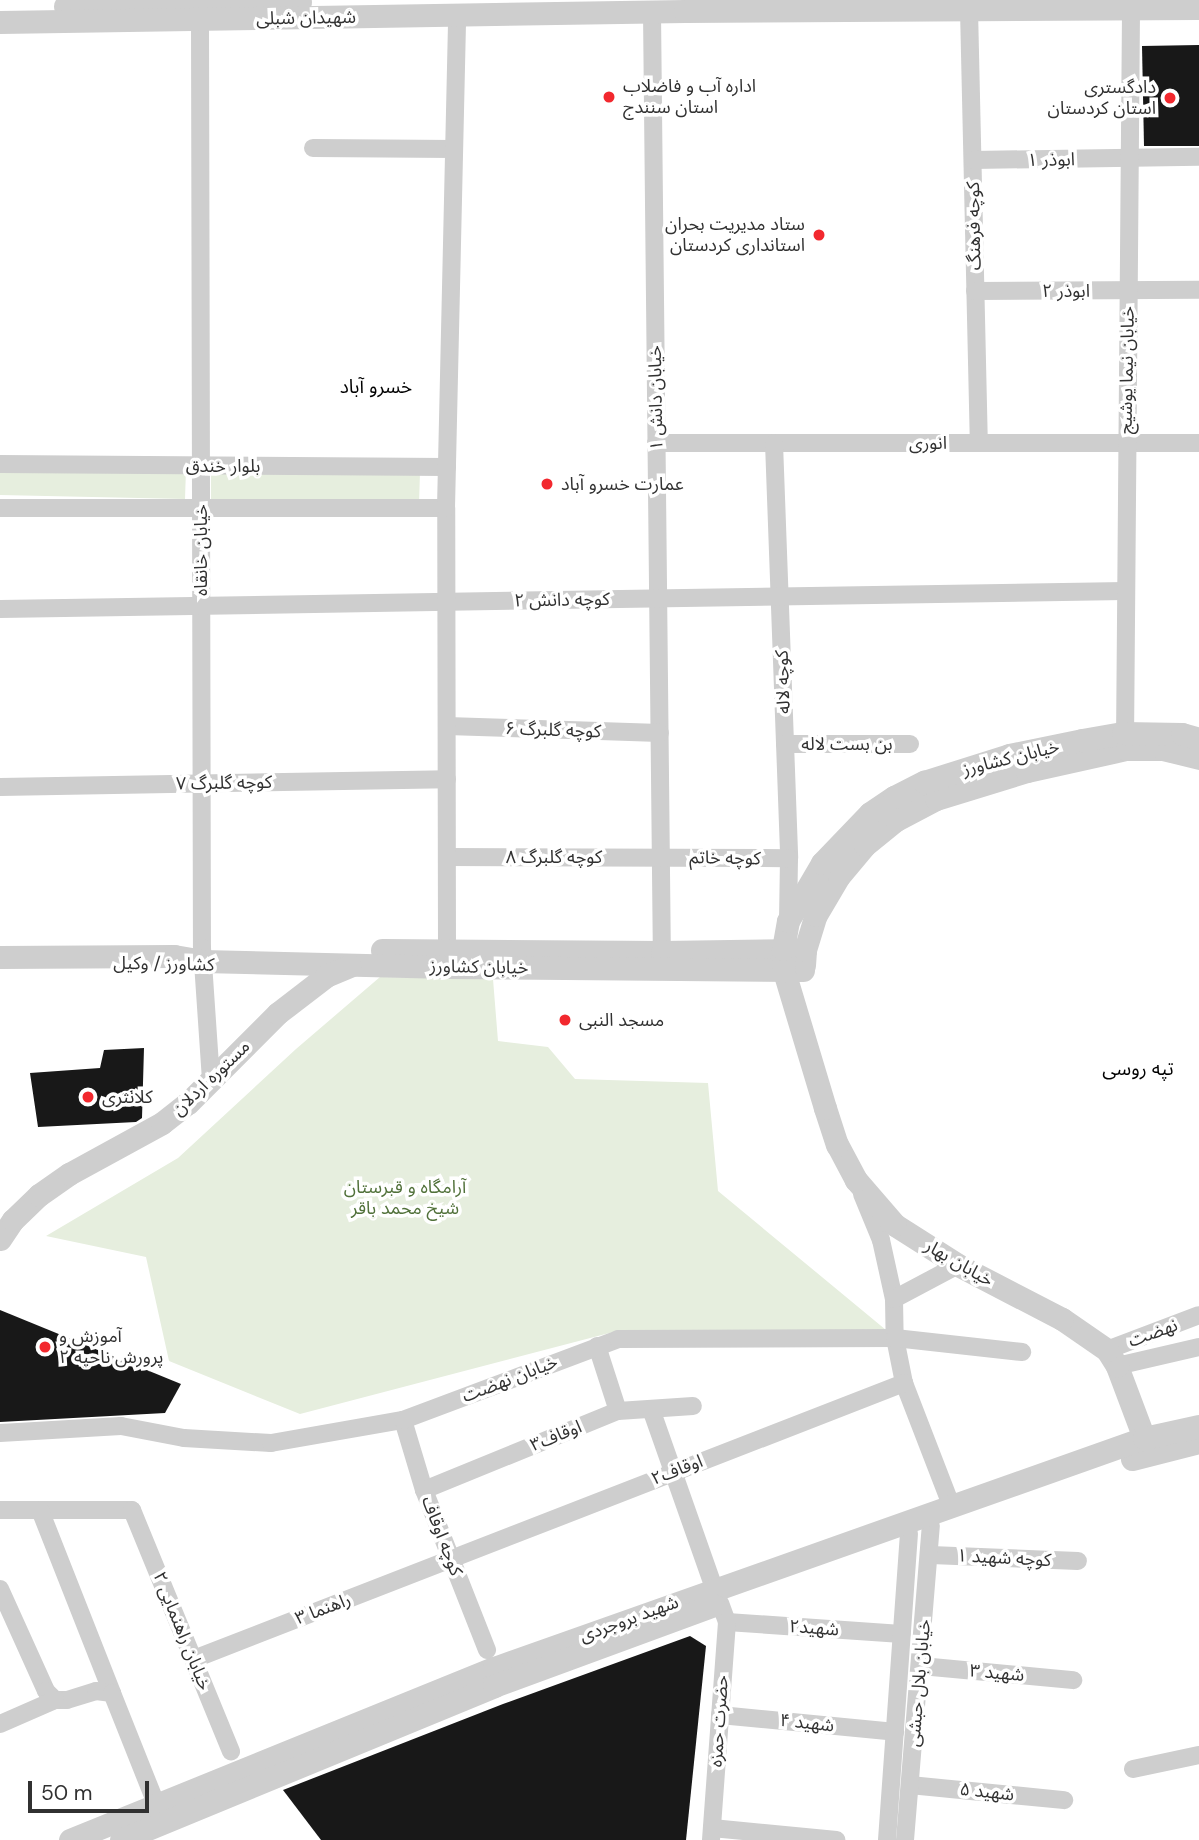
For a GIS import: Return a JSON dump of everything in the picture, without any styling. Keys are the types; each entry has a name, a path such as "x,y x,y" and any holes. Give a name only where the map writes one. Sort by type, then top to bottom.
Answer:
{"street":[{"name":"شهیدان شبلی","path":"0,7 452,8 652,12 1199,8"},
{"name":"شهیدان شبلی","path":"0,22 193,8"},
{"name":"خیابان خانقاه","path":"193,8 201,466 202,958 211,1080"},
{"path":"447,950 446,508 454,149 452,8"},
{"name":"خیابان نیما یوشیج","path":"1125,741 1131,8"},
{"name":"کوچه فرهنگ","path":"970,9 979,443"},
{"name":"خیابان دانش ۱","path":"652,12 662,962"},
{"path":"313,148 454,149"},
{"name":"ابوذر ۱","path":"973,160 1199,157"},
{"name":"ابوذر ۲","path":"975,291 1199,290"},
{"name":"انوری","path":"656,443 1199,443"},
{"name":"کوچه لاله","path":"774,443 789,858 788,921"},
{"name":"بلوار خندق","path":"0,464 447,467"},
{"path":"0,508 446,508"},
{"name":"کوچه دانش ۲","path":"0,609 1125,591"},
{"name":"کوچه گلبرگ ۶","path":"447,726 660,733"},
{"name":"خیابان کشاورز","path":"794,960 788,921 806,888 842,838 870,813 894,797 925,782 1009,755 1182,734 1199,739"},
{"name":"خیابان کشاورز","path":"794,960 839,876 865,845 896,820 967,787 1125,741 1199,758"},
{"name":"بن بست لاله","path":"785,744 910,744"},
{"name":"کوچه گلبرگ ۷","path":"0,787 447,779"},
{"name":"کوچه گلبرگ ۸","path":"447,857 661,857"},
{"name":"کوچه خاتم","path":"661,857 789,858"},
{"name":"خیابان کشاورز","path":"202,958 447,950 662,962"},
{"name":"خیابان کشاورز","path":"0,960 174,956 353,964 794,960"},
{"name":"کشاورز / وکیل","path":"0,960 202,958 261,964 326,976"},
{"name":"خیابان بهار","path":"794,960 811,1055 837,1144 856,1180 895,1225 958,1265 1062,1319 1112,1358"},
{"name":"مستوره اردلان","path":"0,1239 13,1220 39,1195 69,1174 162,1123 211,1080 278,1013 326,976 353,964"},
{"path":"856,1180 881,1240 894,1299 895,1338 904,1383 951,1505"},
{"path":"894,1299 958,1265"},
{"name":"نهضت","path":"1112,1358 1199,1315"},
{"name":"خیابان نهضت","path":"0,1433 121,1426 184,1438 271,1443 403,1420 618,1339 895,1338 1022,1352"},
{"path":"597,1346 618,1411"},
{"path":"1146,1446 1112,1358 1199,1347"},
{"name":"اوقاف۲","path":"452,1559 904,1383"},
{"name":"اوقاف۳","path":"424,1490 618,1411 693,1406"},
{"path":"651,1409 720,1604"},
{"name":"کوچه اوقاف","path":"403,1420 424,1490 487,1650"},
{"name":"شهید بروجردی","path":"70,1840 160,1813 494,1686 1199,1426"},
{"name":"شهید بروجردی","path":"720,1604 951,1505 1146,1446 1199,1443"},
{"path":"0,1511 40,1510 160,1813"},
{"name":"خیابان راهنمایی ۲","path":"40,1510 132,1510 231,1751"},
{"name":"خیابان بلال حبشی","path":"905,1840 931,1555 920,1530"},
{"name":"خیابان بلال حبشی","path":"887,1840 902,1634 920,1530"},
{"name":"کوچه شهید ۱","path":"931,1555 1078,1561"},
{"name":"راهنما ۳","path":"194,1660 452,1559"},
{"path":"0,1589 46,1690 55,1700"},
{"name":"شهید۲","path":"720,1604 902,1634"},
{"name":"حضرت حمزه","path":"711,1834 720,1715 720,1604"},
{"name":"شهید ۳","path":"920,1666 1073,1680"},
{"path":"0,1724 55,1700 67,1700 96,1690 112,1693"},
{"name":"شهید ۴","path":"720,1715 895,1732"},
{"path":"1133,1769 1199,1755"},
{"name":"شهید ۵","path":"910,1784 1064,1800"},
{"name":"شهید بروجردی","path":"121,1840 160,1813"},
{"path":"711,1834 836,1840"}],"green space":[{"path":"0,465 186,469 185,499 0,495"},
{"path":"211,470 420,473 419,504 211,501"},
{"name":"آرامگاه و قبرستان شیخ محمد باقر","path":"380,977 493,979 498,1041 548,1047 575,1079 708,1083 718,1191 886,1330 617,1331 300,1414 169,1361 146,1257 46,1236 178,1158 296,1049"}],"building":[{"name":"دادگستری استان کردستان","path":"1199,45 1199,146 1144,146 1142,46"},
{"name":"کلانتری","path":"144,1048 142,1118 136,1122 38,1127 30,1073 100,1068 104,1050"},
{"name":"آموزش و پرورش ناحیه ۲","path":"0,1310 181,1384 165,1413 0,1422"},
{"path":"690,1636 706,1646 686,1840 321,1840 283,1790 503,1704"}],"place":[{"name":"اداره آب و فاضلاب استان سنندج","path":"609,97"},
{"name":"دادگستری استان کردستان","path":"1170,98"},
{"name":"ستاد مدیریت بحران استانداری کردستان","path":"819,235"},
{"name":"عمارت خسرو آباد","path":"547,484"},
{"name":"مسجد النبی","path":"565,1020"},
{"name":"کلانتری","path":"88,1097"},
{"name":"آموزش و پرورش ناحیه ۲","path":"45,1347"}],"district":[{"name":"خسرو آباد","path":"376,387"},
{"name":"تپه روسی","path":"1138,1069"}]}
